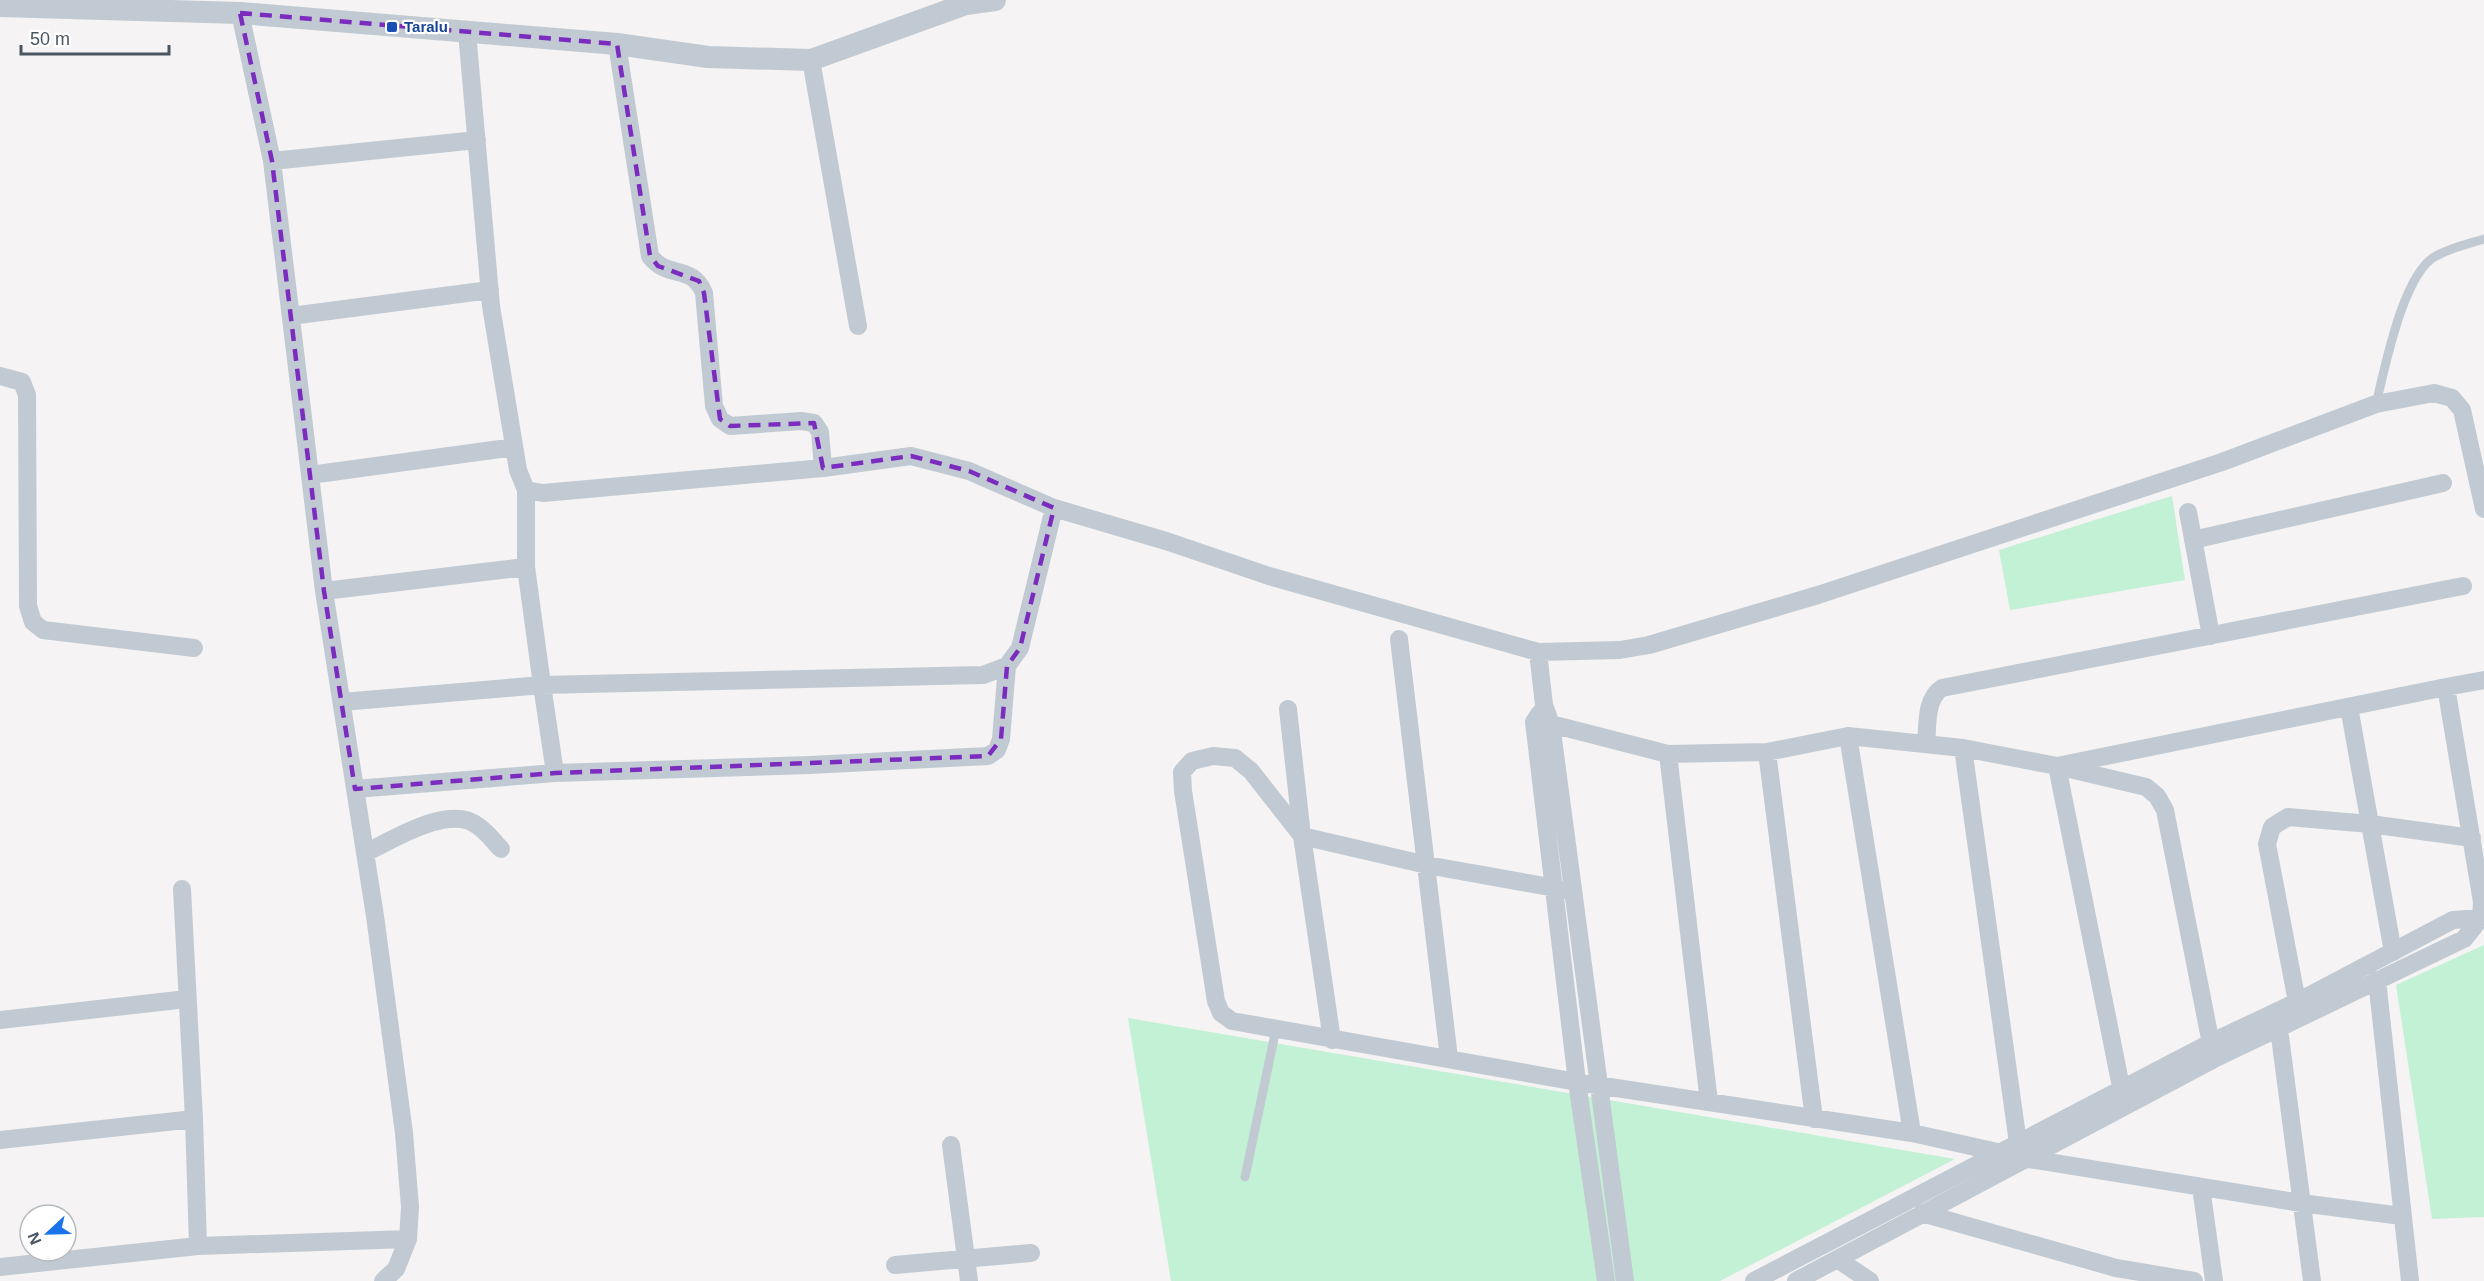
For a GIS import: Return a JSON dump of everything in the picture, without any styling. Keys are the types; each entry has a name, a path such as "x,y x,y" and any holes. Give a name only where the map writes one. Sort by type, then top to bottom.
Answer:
{"street":[{"path":"0,6 240,13 617,44 708,57 811,60 966,4 995,0"},
{"path":"240,13 272,161 324,591 365,853 404,1132 410,1207 408,1239 396,1269 382,1281"},
{"path":"467,32 490,290 518,470 526,490 526,567 555,773"},
{"path":"617,44 650,256 658,266 669,271 685,272 699,281 704,293 714,406 720,419 730,426 801,421 814,423 820,432 823,468"},
{"path":"811,60 858,326"},
{"path":"272,161 477,140"},
{"path":"291,316 490,290"},
{"path":"0,376 22,382 27,395 28,606 33,622 43,630 194,648"},
{"path":"526,490 543,493 823,468 912,456 969,471 1054,508 1166,541 1269,576 1538,652 1620,650 1649,645 1818,595 2222,462 2376,404 2434,393 2452,398 2462,410 2484,509"},
{"path":"310,476 514,447"},
{"path":"2193,540 2443,483"},
{"path":"355,789 555,773 810,765 988,756 997,750 1001,739 1007,666 1020,648 1054,508"},
{"path":"2188,512 2211,636"},
{"path":"324,591 526,567"},
{"path":"1926,744 1930,704 1935,693 1942,688 2463,586"},
{"path":"1399,639 1449,1058"},
{"path":"1538,652 1544,705 1543,723 1564,890 1597,1085 1625,1281"},
{"path":"342,702 542,685 983,675 1007,666"},
{"path":"2057,766 2484,681"},
{"path":"2212,1051 2279,1029 2464,939 2481,918 2482,902 2446,687"},
{"path":"2349,707 2393,952"},
{"path":"1288,710 1302,836 1332,1040"},
{"path":"1543,723 1668,754 1767,752 1848,736 1926,744 1963,748 2057,766 2146,787 2157,796 2165,810 2212,1051"},
{"path":"1848,736 1912,1133"},
{"path":"1963,748 2011,1148"},
{"path":"1767,752 1814,1119"},
{"path":"1668,754 1709,1102"},
{"path":"1564,890 1427,865 1302,836 1251,771 1235,758 1213,756 1192,761 1182,772 1183,791 1216,1001 1221,1013 1232,1021 1577,1082 2011,1148 2029,1159 2301,1203 2402,1216"},
{"path":"2057,766 2124,1099"},
{"path":"365,853 436,821 457,817 477,824 501,849"},
{"path":"2296,1002 2267,844 2272,827 2288,817 2370,824 2472,838"},
{"path":"182,890 198,1246"},
{"path":"1564,890 1577,1082 1606,1281"},
{"path":"1796,1281 2029,1159 2124,1099 2296,1002 2453,920 2481,918"},
{"path":"2377,980 2410,1281"},
{"path":"0,1020 188,999"},
{"path":"2279,1029 2312,1281"},
{"path":"1754,1281 2011,1148 2124,1099"},
{"path":"0,1140 194,1119"},
{"path":"951,1145 969,1281"},
{"path":"2201,1187 2214,1281"},
{"path":"1922,1213 2116,1275 2194,1281"},
{"path":"0,1267 198,1246 408,1239"},
{"path":"895,1265 1031,1253"},
{"path":"1837,1259 1870,1281"}],"lane":[{"path":"2376,404 2388,351 2418,271 2434,256 2484,239"},
{"path":"1245,1177 1276,1029"}],"highlighted area":[{"path":"240,13 617,44 650,256 658,266 699,281 704,293 720,419 730,426 814,423 823,468 911,456 969,471 1054,508 1020,648 1007,666 1001,739 988,756 555,773 355,789 324,591 272,161"}],"green space":[{"path":"2172,496 2185,580 2010,610 1999,550"},
{"path":"2484,945 2484,1217 2432,1219 2396,985"},
{"path":"1128,1018 1955,1159 1720,1281 1171,1281"}],"place":[{"name":"Taralu","path":"392,27"}]}
